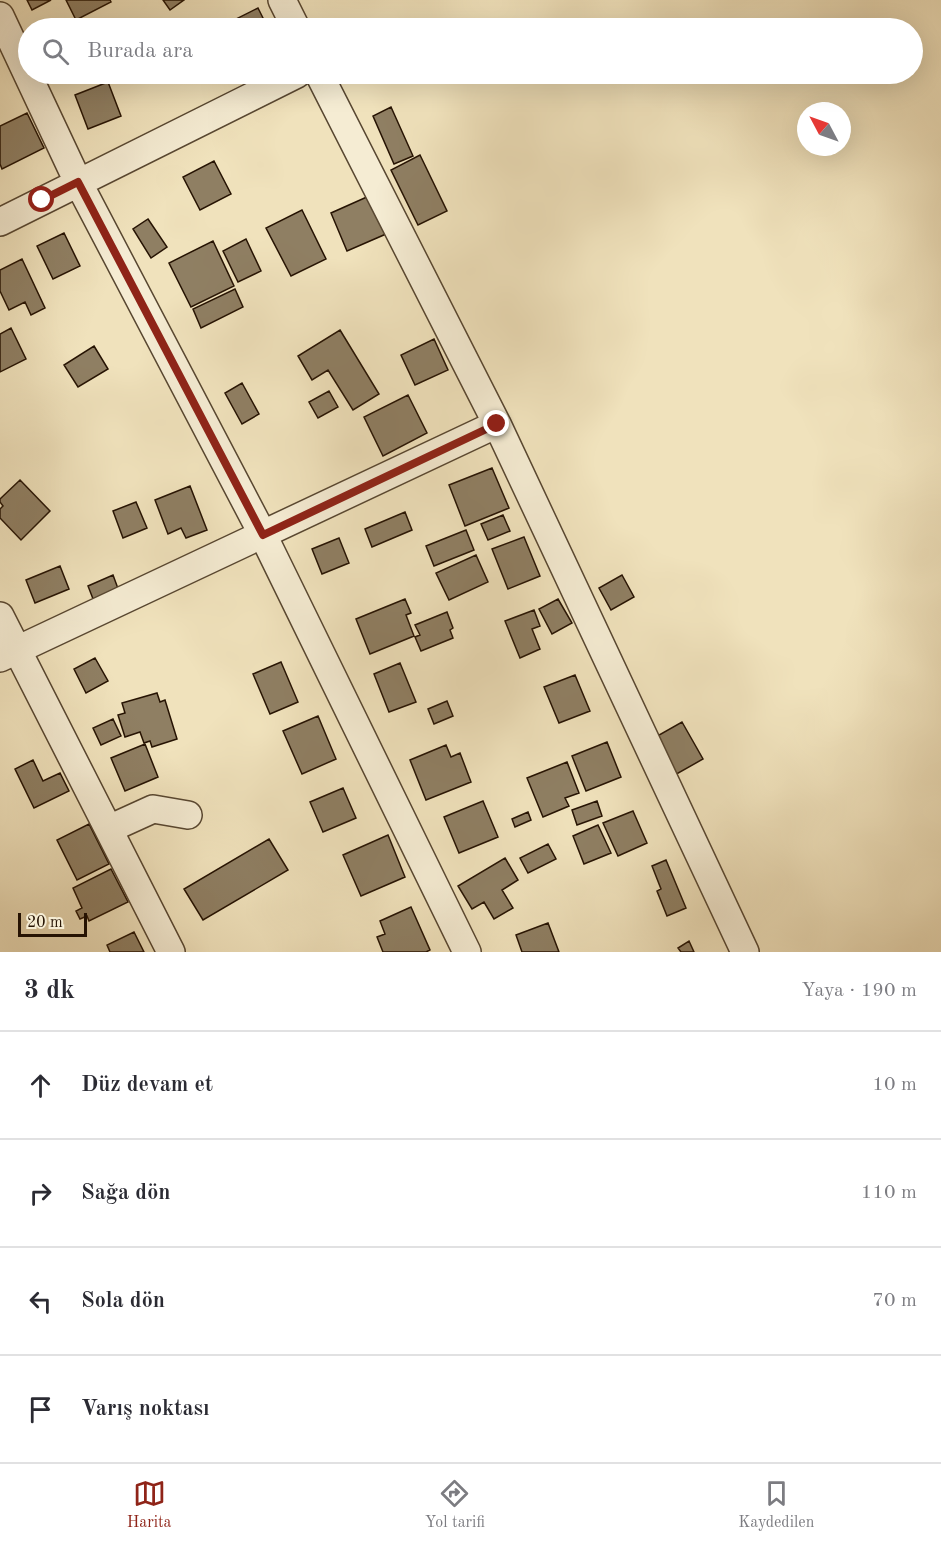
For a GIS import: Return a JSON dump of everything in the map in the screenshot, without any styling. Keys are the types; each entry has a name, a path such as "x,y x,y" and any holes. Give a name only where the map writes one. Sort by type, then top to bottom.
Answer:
{"street":[{"path":"282,0 291,18"},
{"path":"0,16 18,54"},
{"path":"32,84 78,182 263,535 467,952"},
{"path":"0,222 277,84"},
{"path":"324,84 497,424 745,952"},
{"path":"8,654 497,424"},
{"path":"0,615 8,654 109,829 171,952"},
{"path":"109,829 153,810 188,814"}],"building":[{"path":"27,0 51,0 32,10"},
{"path":"66,0 110,0 111,2 80,18 75,18"},
{"path":"163,0 184,0 170,10"},
{"path":"258,8 263,18 238,18"},
{"path":"103,84 109,84 121,116 88,129 75,95"},
{"path":"391,107 413,156 394,164 373,116"},
{"path":"27,113 44,148 2,169 0,126"},
{"path":"420,155 447,211 418,225 391,170"},
{"path":"214,161 231,194 200,210 183,177"},
{"path":"369,196 386,234 347,251 331,213"},
{"path":"302,210 326,259 291,276 266,228"},
{"path":"148,219 167,247 151,258 133,229"},
{"path":"64,233 80,266 53,279 37,246"},
{"path":"246,239 261,271 238,282 223,251"},
{"path":"213,241 234,286 191,307 169,263"},
{"path":"22,259 45,308 31,315 25,302 9,310 0,291 0,270"},
{"path":"235,289 243,307 201,328 193,309"},
{"path":"11,328 26,359 0,372 0,334"},
{"path":"340,330 379,394 353,410 328,370 312,380 298,356"},
{"path":"434,339 448,370 415,385 401,355"},
{"path":"94,346 108,369 78,387 64,365"},
{"path":"242,383 259,414 242,424 225,393"},
{"path":"329,391 338,407 318,418 309,402"},
{"path":"408,395 427,433 383,456 364,417"},
{"path":"492,468 509,508 465,526 449,485"},
{"path":"20,480 50,511 21,540 0,518 0,509 3,506 0,499"},
{"path":"190,486 207,530 186,538 181,528 168,534 155,500"},
{"path":"136,502 147,528 123,538 113,511"},
{"path":"405,512 412,530 372,547 365,529"},
{"path":"503,515 510,531 488,540 481,524"},
{"path":"466,530 474,550 434,566 426,546"},
{"path":"524,537 540,576 508,589 492,549"},
{"path":"339,538 349,563 322,574 312,549"},
{"path":"476,555 488,582 449,600 436,573"},
{"path":"60,566 69,589 35,603 26,580"},
{"path":"113,575 120,594 95,604 88,586"},
{"path":"622,575 634,597 611,610 599,588"},
{"path":"405,599 411,613 406,615 414,636 370,654 356,619"},
{"path":"558,599 572,623 552,634 539,609"},
{"path":"534,610 540,626 532,629 540,649 520,658 505,621"},
{"path":"447,612 453,628 450,630 453,638 421,651 415,637 420,635 415,625"},
{"path":"95,658 108,681 86,693 74,669"},
{"path":"281,662 298,702 270,714 253,674"},
{"path":"400,663 416,702 389,712 374,674"},
{"path":"575,675 590,711 559,723 544,687"},
{"path":"157,693 160,702 165,700 177,739 152,747 150,741 144,743 140,732 125,737 118,715 125,713 122,703"},
{"path":"447,701 453,716 434,724 428,709"},
{"path":"318,716 336,759 302,774 283,731"},
{"path":"113,719 121,736 101,745 93,728"},
{"path":"682,722 703,759 673,776 652,739"},
{"path":"607,742 621,777 586,791 572,756"},
{"path":"145,744 158,777 125,791 111,758"},
{"path":"446,745 451,757 460,753 471,782 426,800 410,760"},
{"path":"33,760 43,781 60,773 69,791 34,808 15,769"},
{"path":"567,762 579,793 565,798 569,806 543,817 527,778"},
{"path":"343,788 356,818 323,832 310,802"},
{"path":"483,801 498,837 459,853 444,817"},
{"path":"597,801 602,816 577,825 572,810"},
{"path":"633,811 647,843 618,856 603,823"},
{"path":"528,812 531,820 515,827 512,819"},
{"path":"89,824 109,864 77,880 57,840"},
{"path":"598,825 611,853 584,864 573,836"},
{"path":"388,835 405,877 361,896 343,855"},
{"path":"269,839 288,870 203,920 184,889"},
{"path":"548,844 556,859 528,873 520,858"},
{"path":"505,858 518,880 502,890 513,908 494,919 484,902 472,909 458,886"},
{"path":"666,860 686,908 667,916 657,891 661,889 652,866"},
{"path":"111,869 128,902 89,921 87,916 80,919 76,911 82,908 73,888"},
{"path":"411,907 430,950 426,952 383,952 377,937 385,934 380,921"},
{"path":"548,923 559,952 522,952 516,935"},
{"path":"134,932 144,952 110,952 107,945"},
{"path":"689,941 694,952 681,952 678,948"}],"route":[{"path":"42,200 78,182 263,535 497,424"}]}
